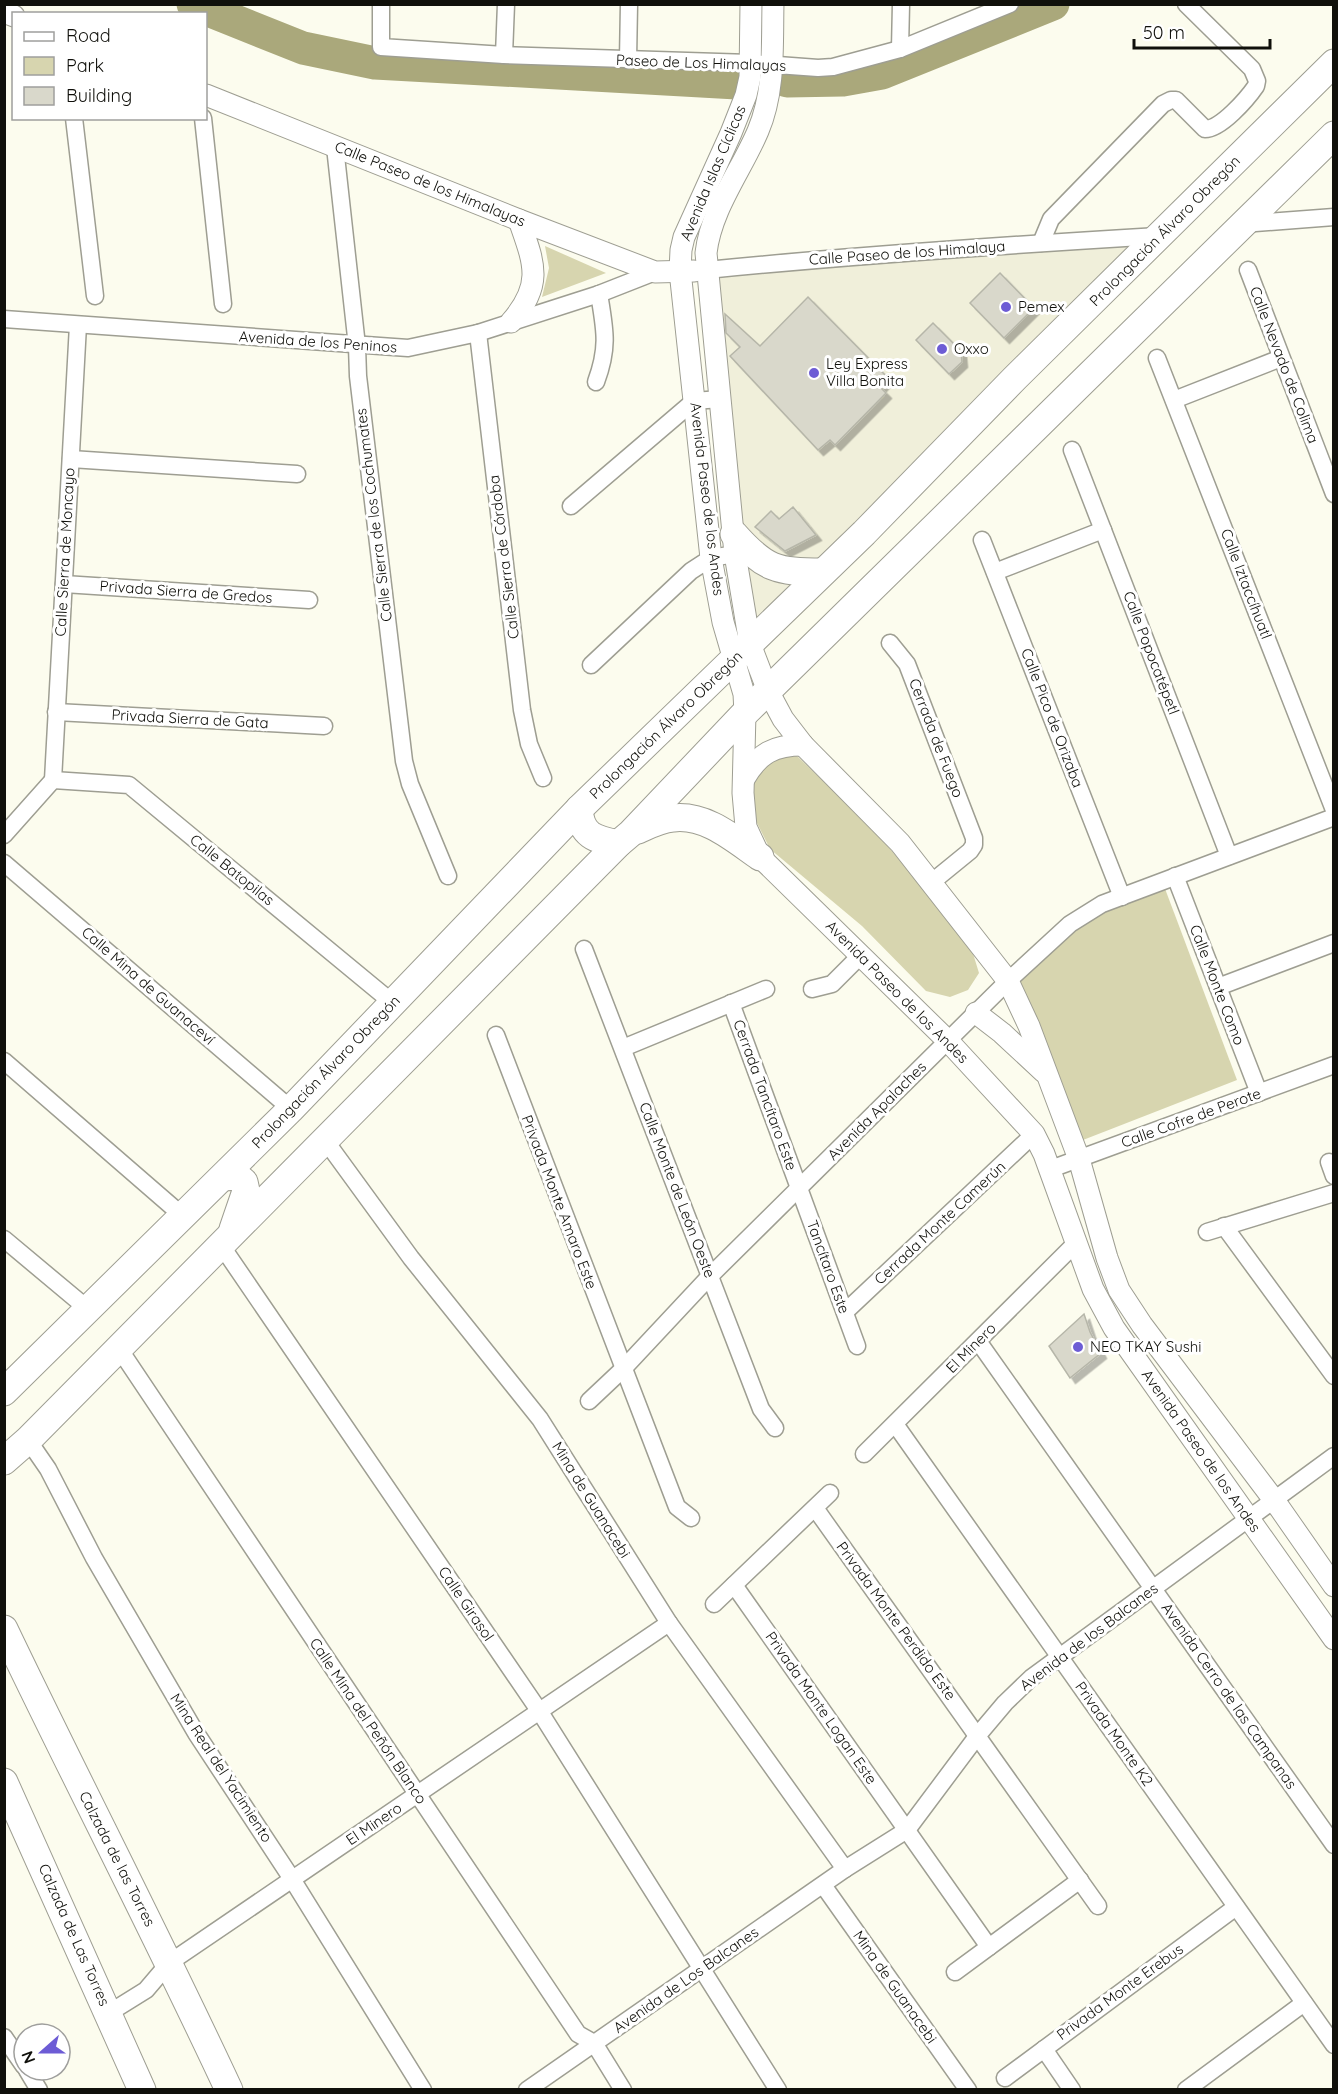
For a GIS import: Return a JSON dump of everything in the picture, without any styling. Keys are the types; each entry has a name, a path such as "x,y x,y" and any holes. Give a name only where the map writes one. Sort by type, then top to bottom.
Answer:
{"main road":[{"name":"Prolongación Álvaro Obregón","path":"4,1392 291,1109 579,809 864,533 1158,236 1334,63"},
{"path":"4,1461 28,1440 326,1140 745,713 1334,135"},
{"path":"734,544 765,563 793,572 823,572"},
{"path":"579,809 582,824 593,837 624,838 661,820 692,819 715,827 760,857"},
{"path":"223,1177 237,1176 244,1182 246,1191 227,1239"},
{"name":"Calzada de las Torres","path":"4,1629 229,2090"},
{"name":"Calzada de Las Torres","path":"4,1782 142,2090"}],"street":[{"name":"Paseo de Los Himalayas","path":"381,4 381,47 504,55 750,63 818,68 833,67 900,49 1010,4"},
{"path":"504,55 506,4"},
{"path":"628,60 629,4"},
{"name":"Avenida Islas Cíclicas","path":"680,271 684,237 738,114 750,76 751,4"},
{"name":"Avenida Islas Cíclicas","path":"707,270 706,253 709,234 758,130 767,100 772,78 773,4"},
{"path":"900,49 901,4"},
{"path":"1041,243 1051,219 1163,104 1176,100 1205,129 1210,129 1221,123 1256,86 1257,81 1252,69 1186,4"},
{"name":"Calle Paseo de los Himalayas","path":"207,94 655,272"},
{"path":"74,120 95,296"},
{"path":"203,120 223,304"},
{"name":"Calle Sierra de los Cochumates","path":"335,147 357,346 358,376 404,761 410,784 448,876"},
{"path":"1241,224 1334,217"},
{"path":"511,322 522,309 533,281 534,267 519,220"},
{"name":"Calle Paseo de los Himalaya","path":"655,272 1158,236"},
{"name":"Avenida Paseo de los Andes","path":"707,270 734,544 742,652 745,713 743,793 746,827 760,857 948,1041 1034,1134 1044,1154 1093,1288 1114,1328 1334,1639"},
{"name":"Calle Nevado de Colima","path":"1248,270 1334,494"},
{"name":"Avenida Paseo de los Andes","path":"680,271 711,558 723,622 768,691 783,719 803,745 900,843 1008,981 1029,1026 1079,1159 1114,1280 1128,1305 1274,1500 1334,1586"},
{"name":"Avenida de los Peninos","path":"4,319 408,348 478,333 599,294 655,272"},
{"path":"596,382 604,361 606,337 599,294"},
{"name":"Calle Sierra de Moncayo","path":"52,780 78,325"},
{"name":"Calle Sierra de Córdoba","path":"478,333 522,711 529,744 543,778"},
{"name":"Calle Iztaccíhuatl","path":"1157,358 1334,810"},
{"path":"1174,400 1281,358"},
{"path":"571,506 694,401 720,399"},
{"name":"Calle Popocatépetl","path":"1072,450 1229,856"},
{"path":"71,459 297,474"},
{"path":"995,572 1103,530"},
{"name":"Calle Pico de Orizaba","path":"982,540 1122,897"},
{"path":"591,665 692,571 734,544"},
{"name":"Privada Sierra de Gredos","path":"64,584 309,600"},
{"name":"Cerrada de Fuego","path":"890,643 898,650 907,664 974,838 974,845 970,851 932,882"},
{"name":"Privada Sierra de Gata","path":"56,712 324,726"},
{"path":"744,778 762,755 775,748 803,745"},
{"path":"4,835 52,780"},
{"name":"Calle Batopilas","path":"52,780 129,785 394,1004"},
{"name":"Avenida Apalaches","path":"589,1401 623,1369 710,1276 976,1012 1070,924 1102,904 1334,817"},
{"name":"Calle Mina de Guanaceví","path":"4,863 291,1109"},
{"name":"Calle Monte Como","path":"1175,876 1259,1093"},
{"path":"1218,987 1334,943"},
{"name":"Calle Monte de León Oeste","path":"584,949 761,1409 775,1428"},
{"path":"812,989 832,984 861,955"},
{"path":"623,1048 766,989"},
{"name":"Cerrada Tancítaro Este","path":"731,1003 800,1188"},
{"path":"976,1012 1049,1077"},
{"name":"Privada Monte Amaro Este","path":"496,1035 677,1507 691,1518"},
{"path":"4,1060 184,1217"},
{"name":"Calle Cofre de Perote","path":"1048,1170 1334,1065"},
{"name":"Cerrada Monte Camerún","path":"845,1311 1034,1134"},
{"name":"Mina de Guanacebi","path":"326,1140 411,1258 540,1419 669,1623 845,1869"},
{"name":"Tancítaro Este","path":"800,1188 857,1346"},
{"path":"1207,1232 1334,1193"},
{"path":"1224,1226 1334,1376"},
{"path":"4,1239 88,1310"},
{"name":"Calle Girasol","path":"227,1239 540,1713 778,2090"},
{"name":"El Minero","path":"864,1454 1077,1242"},
{"name":"Avenida Cerro de las Campanas","path":"978,1341 1334,1845"},
{"name":"Calle Mina del Peñón Blanco","path":"118,1347 578,2034 594,2043 623,2090"},
{"name":"Privada Monte K2","path":"895,1424 1334,2045"},
{"name":"Mina Real del Yacimiento","path":"28,1440 48,1469 94,1558 196,1733 292,1879 423,2090"},
{"name":"Avenida de los Balcanes","path":"845,1869 907,1830 978,1735 1005,1703 1031,1678 1334,1456"},
{"path":"714,1604 830,1493"},
{"name":"Privada Monte Perdido Este","path":"815,1508 1098,1906"},
{"name":"Privada Monte Logan Este","path":"734,1585 989,1947"},
{"name":"El Minero","path":"109,2013 146,1990 169,1963 540,1713 669,1623"},
{"name":"Avenida de Los Balcanes","path":"527,2090 845,1869"},
{"path":"955,1972 1080,1880"},
{"name":"Mina de Guanacebi","path":"823,1885 968,2090"},
{"name":"Privada Monte Erebus","path":"1005,2078 1236,1907"},
{"path":"1186,2090 1304,2004"},
{"path":"1044,2049 1072,2090"}],"shaded area":[{"path":"1158,236 750,644 707,270"}],"green space":[{"path":"545,246 606,273 542,297 549,268"},
{"path":"779,755 796,755 877,833 971,947 979,973 968,990 950,997 926,991 862,926 770,849 752,813 751,775"},
{"path":"1164,886 1237,1080 1083,1140 1017,980 1086,919"}],"building":[{"path":"1000,273 1034,308 1004,338 970,303"},
{"name":"Ley Express Villa Bonita","path":"808,297 888,378 880,387 886,393 835,445 830,440 818,450 730,356 740,347 726,333 725,314 760,346"},
{"path":"933,323 961,351 962,362 949,374 916,340"},
{"path":"793,507 816,535 785,551 755,527 771,511 779,519"},
{"path":"1084,1314 1101,1353 1070,1378 1049,1346"}],"waterway":[{"path":"193,4 303,48 375,63 737,83"},
{"path":"787,81 843,80 882,73 1053,4"}],"place":[{"name":"Pemex","path":"1006,307"},
{"name":"Oxxo","path":"942,349"},
{"name":"Ley Express Villa Bonita","path":"814,373"},
{"name":"NEO TKAY Sushi","path":"1078,1347"}]}
